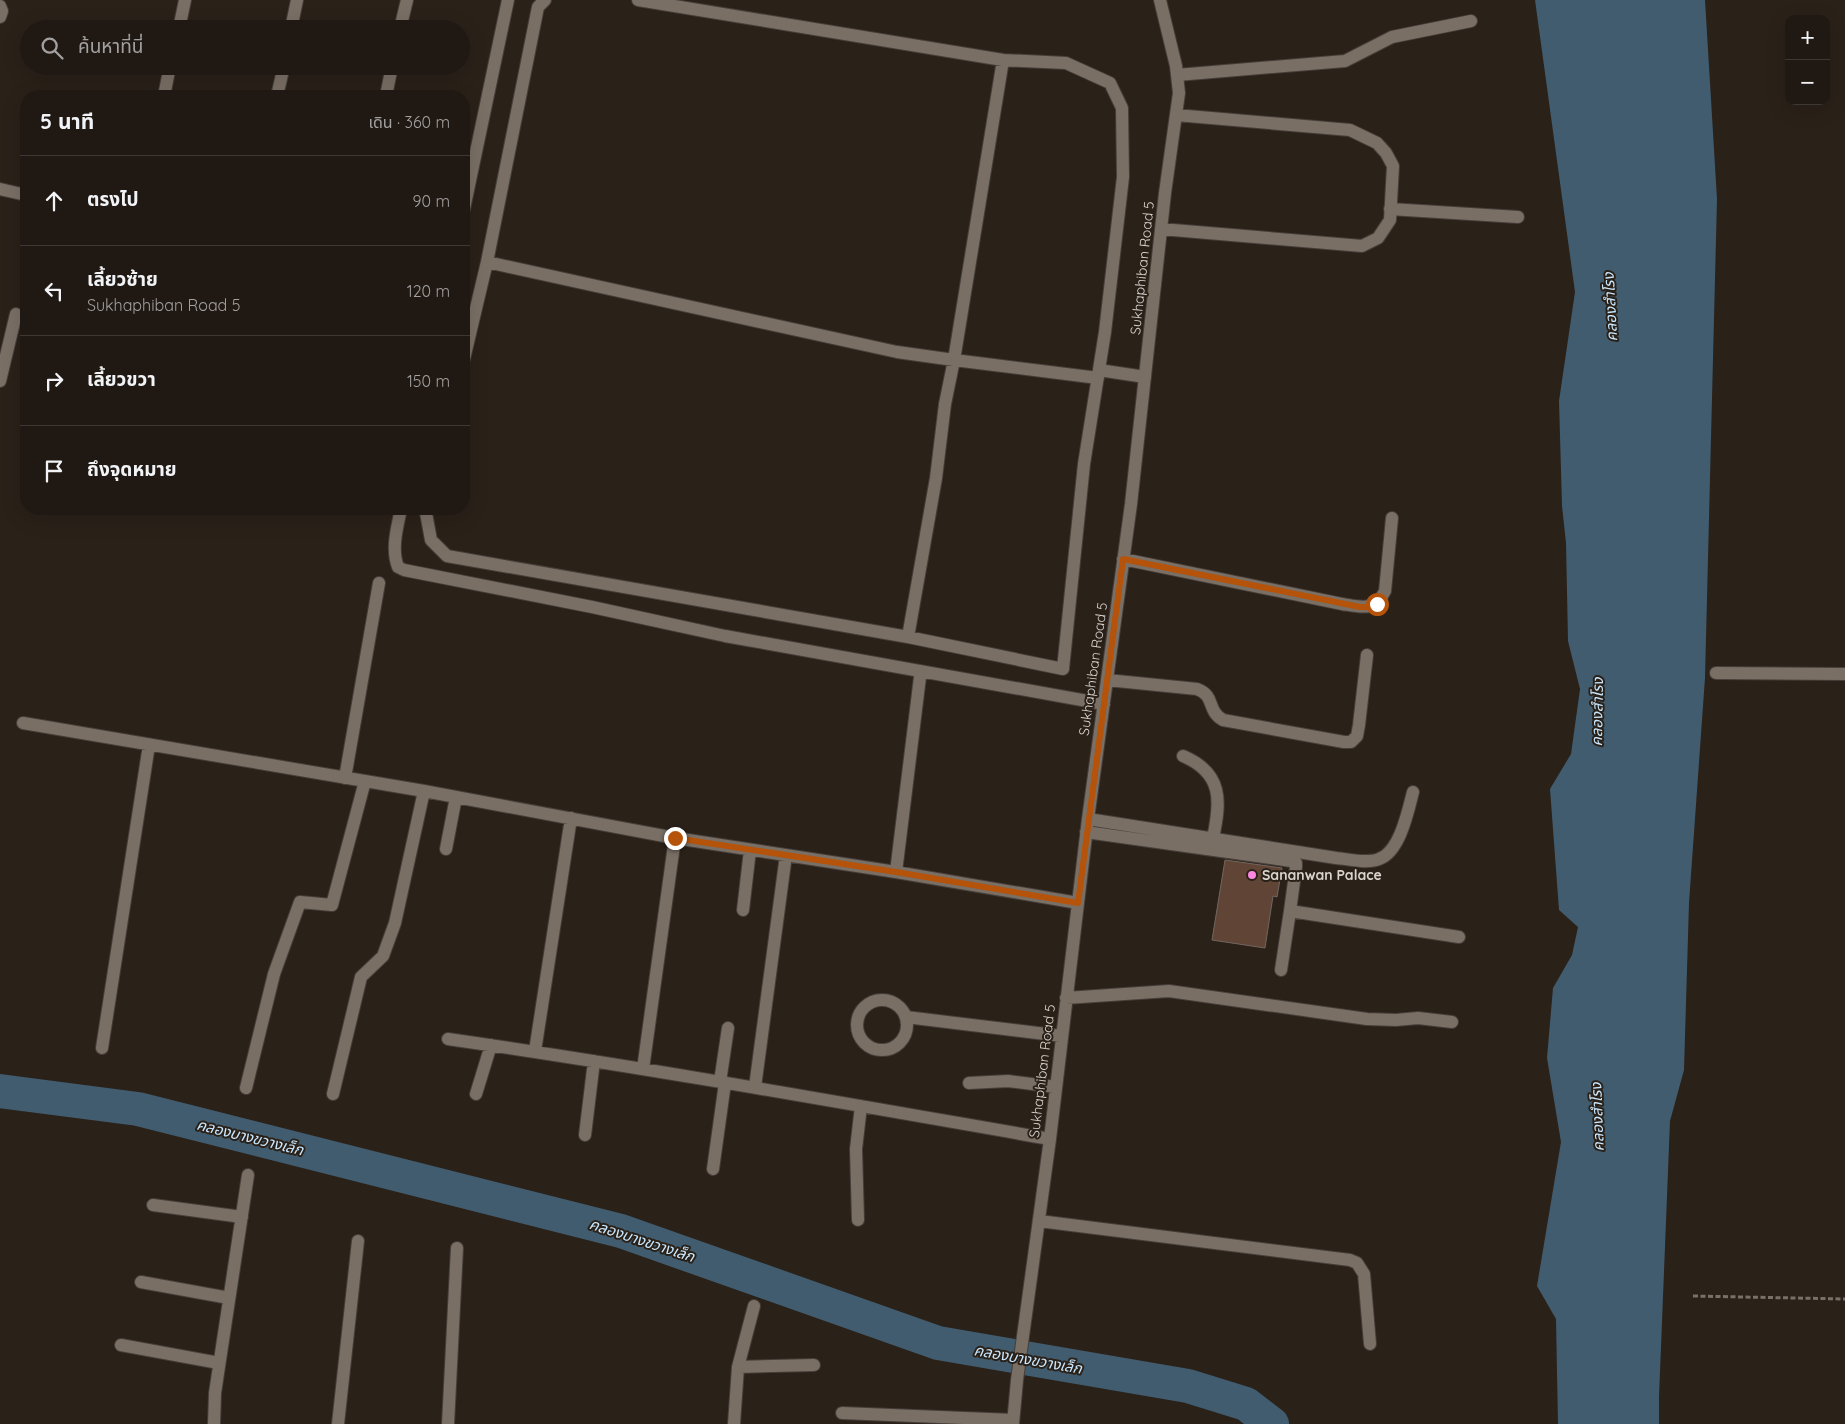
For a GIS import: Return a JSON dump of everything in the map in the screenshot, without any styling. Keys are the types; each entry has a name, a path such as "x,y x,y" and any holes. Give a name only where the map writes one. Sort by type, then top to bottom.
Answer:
{"street":[{"path":"181,20 185,0"},
{"path":"293,20 297,0"},
{"path":"402,20 406,0"},
{"path":"470,180 508,0"},
{"path":"470,334 487,262 538,7 545,0"},
{"path":"426,515 431,540 446,556 908,637 1063,669 1084,464 1099,374 1122,177 1122,108 1110,83 1066,63 1003,60 638,0"},
{"name":"Sukhaphiban Road 5","path":"1013,1422 1050,1139 1086,832 1123,559 1161,229 1179,93 1177,75 1160,0"},
{"path":"0,6 2,11 0,17"},
{"path":"1177,75 1345,61 1392,36 1471,21"},
{"path":"908,637 936,478 945,404 954,360 1003,60"},
{"path":"165,90 168,75"},
{"path":"278,90 282,75"},
{"path":"387,90 390,75"},
{"path":"1161,229 1362,246 1378,238 1390,220 1393,166 1386,153 1377,143 1350,130 1176,115"},
{"path":"0,189 20,194"},
{"path":"1390,209 1518,217"},
{"path":"487,262 896,352 954,360 1145,377"},
{"path":"0,381 16,314"},
{"path":"397,515 395,560 398,567 404,570 592,607 725,636 1104,704"},
{"path":"1123,559 1342,604 1370,607 1382,599 1385,591 1392,518"},
{"path":"344,778 379,582"},
{"path":"1107,680 1197,689 1209,697 1216,716 1223,720 1351,742 1357,736 1360,725 1367,655"},
{"path":"1716,673 1845,674"},
{"path":"896,872 920,677"},
{"path":"23,723 424,791 675,838 896,872 1078,903"},
{"path":"102,1048 149,745"},
{"path":"1183,756 1196,762 1210,774 1218,802 1218,815 1213,838"},
{"path":"246,1088 274,974 300,902 332,905 365,781"},
{"path":"333,1094 361,977 383,956 395,923 424,791"},
{"path":"1088,819 1357,860 1380,859 1388,854 1402,830 1413,792"},
{"path":"446,849 456,797"},
{"path":"535,1051 571,818"},
{"path":"1086,832 1296,863 1281,970"},
{"path":"643,1069 675,838"},
{"path":"742,910 750,850"},
{"path":"755,1088 786,855"},
{"path":"1290,911 1459,937"},
{"path":"1066,998 1168,991 1367,1019 1396,1020 1418,1018 1452,1022"},
{"path":"879,1000 890,1001 900,1007 906,1017 907,1028 904,1039 895,1047 885,1051 874,1050 864,1043 858,1034 856,1022 860,1012 868,1004 879,1000"},
{"path":"906,1017 1062,1036"},
{"path":"713,1169 728,1028"},
{"path":"448,1039 535,1051 723,1082 1050,1139"},
{"path":"476,1094 491,1045"},
{"path":"585,1135 594,1061"},
{"path":"970,1084 1008,1082 1056,1086"},
{"path":"858,1220 856,1149 861,1106"},
{"path":"214,1424 214,1393 248,1175"},
{"path":"153,1206 242,1217"},
{"path":"1039,1221 1350,1260 1357,1263 1364,1274 1370,1344"},
{"path":"338,1424 358,1241"},
{"path":"448,1424 458,1248"},
{"path":"141,1282 229,1298"},
{"path":"734,1424 738,1367 754,1306"},
{"path":"122,1345 219,1363"},
{"path":"738,1367 814,1366"},
{"path":"842,1413 1013,1422"}],"path":[{"path":"1693,1296 1845,1299"}],"water":[{"name":"คลองสำโรง","path":"1535,0 1705,0 1717,199 1705,678 1689,903 1684,1070 1670,1121 1659,1424 1558,1424 1556,1319 1537,1286 1561,1142 1547,1058 1553,988 1572,955 1578,927 1559,910 1550,789 1571,754 1580,689 1568,641 1566,543 1562,506 1559,401 1575,292"}],"building":[{"path":"1225,860 1282,868 1277,897 1273,896 1265,948 1212,940"}],"waterway":[{"name":"คลองบางขวางเล็ก","path":"0,1091 138,1109 621,1231 938,1343 1188,1386 1246,1404 1272,1424"}],"place":[{"name":"Sananwan Palace","path":"1252,875"}],"route":[{"path":"675,838 896,872 1078,903 1123,559 1360,607 1370,607 1377,604"}]}
